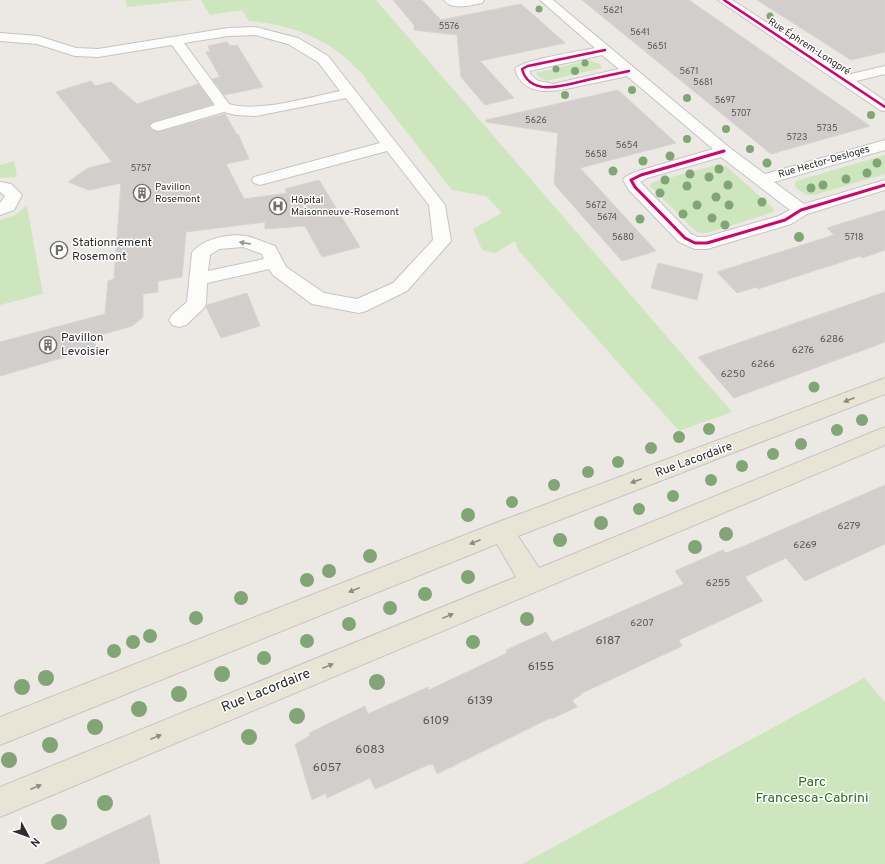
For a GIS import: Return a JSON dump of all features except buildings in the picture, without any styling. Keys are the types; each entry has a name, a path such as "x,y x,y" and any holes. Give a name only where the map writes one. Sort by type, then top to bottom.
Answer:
{"main road":[{"name":"Rue Lacordaire","path":"0,731 502,531 753,438 885,386"},
{"name":"Rue Lacordaire","path":"0,802 885,436"},
{"path":"502,531 533,581"}],"street":[{"path":"450,0 456,3 478,0"},
{"path":"546,0 724,151 801,210"},
{"name":"Rue Éphrem-Longpré","path":"724,0 885,107"},
{"path":"0,37 38,40 75,52 98,53 228,32 255,32 293,41 323,58 437,206 442,241 400,287 359,306 319,299 279,271 269,250 244,241 214,244 201,253 196,304 179,320"},
{"path":"176,40 224,107"},
{"path":"605,50 528,66 522,69 522,73 534,85 543,88 553,88 629,70"},
{"path":"845,80 885,70"},
{"path":"158,126 224,107 236,111 256,112 350,93"},
{"path":"260,180 390,145"},
{"name":"Rue Hector-Desloges","path":"762,180 885,145"},
{"path":"724,151 641,175 631,180 635,187 685,238 695,243 707,244 785,220 801,210 885,185"},
{"path":"0,187 5,187 14,195 8,206 0,210"},
{"path":"199,279 275,262"}],"green space":[{"path":"125,0 192,0 127,7"},
{"path":"201,0 376,0 732,412 679,431 519,251 515,241 495,253 482,250 473,229 502,213 486,196 452,190 366,80 367,79 354,66 328,45 314,38 284,27 249,21 242,10 210,15"},
{"path":"589,60 600,64 602,68 546,81 539,77 536,73"},
{"path":"885,155 885,174 814,195 806,195 795,187 796,181"},
{"path":"14,161 17,177 0,178 0,165"},
{"path":"716,165 726,166 773,208 774,212 707,233 700,233 694,230 650,186 650,184 654,182"},
{"path":"27,206 43,294 0,305 0,220 15,215"},
{"name":"Parc Francesca-Cabrini","path":"864,678 885,702 885,864 522,864"}],"cycle path":[{"path":"724,0 885,107"},
{"path":"605,50 528,66 522,69 523,74 533,84 553,88 629,71"},
{"path":"724,151 641,175 631,180 635,187 685,238 695,243 707,243 785,220 801,210 885,185"}],"place":[{"name":"Pavillon Rosemont","path":"142,193"},
{"name":"Hôpital Maisonneuve-Rosemont","path":"278,206"},
{"name":"Stationnement Rosemont","path":"59,250"},
{"name":"Pavillon Levoisier","path":"48,345"}]}
